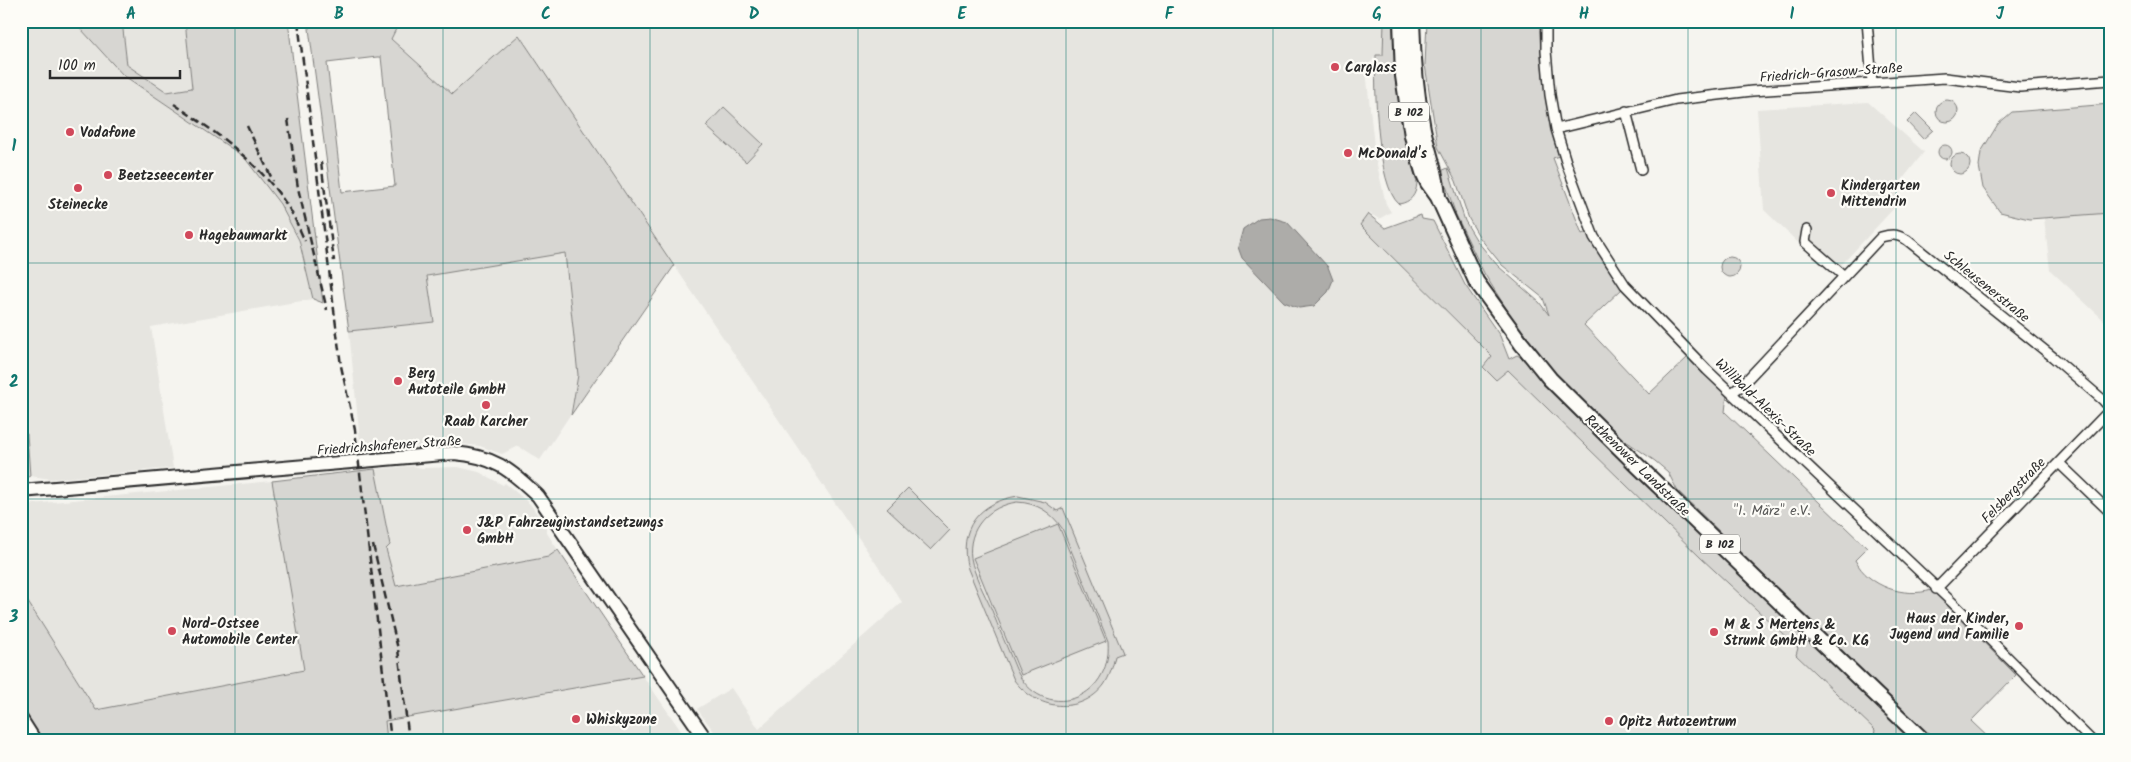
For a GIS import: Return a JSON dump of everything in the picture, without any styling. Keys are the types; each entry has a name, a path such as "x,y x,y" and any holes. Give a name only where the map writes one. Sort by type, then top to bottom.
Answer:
{"main road":[{"name":"Rathenower Landstraße","path":"1401,21 1403,76 1412,136 1428,183 1438,197 1476,281 1521,343 1550,379 1638,466 1924,741"},
{"name":"Rathenower Landstraße","path":"1412,21 1413,66 1418,104 1430,159 1437,176 1438,197"}],"street":[{"name":"Willibald-Alexis-Straße","path":"1546,21 1546,51 1556,129 1568,169 1594,237 1626,285 1649,311 1732,393 2092,741"},
{"path":"1867,21 1872,82"},
{"name":"Friedrich-Grasow-Straße","path":"1556,129 1626,111 1705,95 1945,78 2020,87 2110,80"},
{"path":"1626,111 1641,170"},
{"path":"1807,230 1805,242 1844,276"},
{"name":"Schleusenerstraße","path":"1732,393 1742,385 1881,237 1899,235 2053,357 2104,400 2110,409"},
{"name":"Felsbergstraße","path":"1936,589 2110,409"},
{"name":"Friedrichshafener Straße","path":"21,491 454,453 473,455 491,460 517,475 538,496 707,741"},
{"path":"2059,463 2110,512"},
{"path":"21,719 35,741"}],"shaded area":[{"path":"21,21 67,21 81,29 123,75 244,157 280,204 298,239 313,299 151,327 173,468 52,479 30,476 27,434 21,429"},
{"path":"122,21 185,21 192,89 167,92 127,65"},
{"path":"400,21 1384,21 1383,55 1376,55 1366,70 1375,156 1386,204 1391,212 1379,219 1369,213 1360,225 1492,356 1483,368 1496,380 1508,370 1701,558 1798,648 1796,655 1875,730 1874,736 1870,741 721,741 697,709 731,688 759,729 902,602 519,36 452,94 391,39"},
{"name":"Kindergarten Mittendrin","path":"1868,102 1924,152 1902,180 1895,207 1832,275 1764,210 1757,109"},
{"path":"2110,104 2110,326 2050,270 2044,218 2029,219 2000,212 1983,188 1979,166 1981,152 1998,124 2012,112"},
{"path":"1270,217 1287,222 1328,267 1333,280 1328,292 1314,306 1299,308 1284,302 1242,258 1238,247 1243,229 1259,218"},
{"path":"565,253 578,375 570,415 540,460 518,446 502,454 480,446 449,443 361,451 349,331 434,322 427,276"},
{"name":"J&P Fahrzeuginstandsetzungs GmbH","path":"413,466 422,468 458,467 479,472 503,485 505,483 530,504 546,526 547,533 558,550 548,557 395,586 386,549 390,545 375,469"},
{"name":"Nord-Ostsee Automobile Center","path":"272,481 305,670 96,710 21,591 21,505"},
{"path":"643,676 688,741 387,741 385,721"}],"green space":[{"path":"67,21 122,21 127,65 167,92 192,88 185,21 288,21 323,303 313,299 299,240 280,204 244,157 123,75 81,29"},
{"path":"308,21 400,21 391,39 452,94 519,35 674,266 571,415 578,375 565,253 427,276 434,322 349,331","holes":["381,57 395,186 342,192 327,63"]},
{"path":"1384,21 1392,21 1400,118 1417,183 1412,197 1407,202 1399,204 1392,194 1386,177 1378,134 1376,55 1383,55"},
{"name":"\"1. März\" e.V.","path":"1427,21 1539,21 1547,106 1559,156 1553,158 1582,234 1587,232 1605,264 1623,288 1584,325 1649,394 1688,357 1727,394 1725,412 1867,548 1855,560 1869,577 1888,588 1899,591 1921,592 1932,590 2016,675 1971,721 1992,741 1933,741 1677,490 1668,472 1620,437 1554,372 1522,334 1484,273 1456,215 1441,171 1448,168 1465,221 1477,241 1498,266 1539,302 1549,315 1543,298 1502,265 1480,238 1469,219 1456,181 1438,147 1425,65"},
{"path":"1947,100 1955,103 1958,111 1955,119 1947,122 1939,119 1936,111 1939,103"},
{"path":"2110,104 2110,213 2029,219 2000,212 1983,188 1979,166 1981,152 1998,124 2012,112"},
{"path":"724,107 763,144 746,162 706,126"},
{"path":"1916,113 1933,130 1923,139 1907,122"},
{"path":"1942,145 1948,145 1952,152 1948,159 1942,159 1938,155 1938,149"},
{"path":"1960,154 1967,157 1970,164 1967,171 1960,174 1953,171 1950,164 1953,157"},
{"path":"1368,214 1385,228 1421,215 1422,219 1433,221 1465,285 1500,336 1509,359 1517,355 1526,360 1548,388 1914,741 1870,741 1874,736 1875,730 1796,655 1798,648 1701,558 1508,370 1496,380 1483,367 1492,356 1360,225"},
{"path":"1730,257 1737,260 1740,267 1737,274 1730,277 1723,274 1720,267 1723,260"},
{"path":"21,429 27,434 30,476 21,480"},
{"path":"375,469 390,545 386,549 396,586 548,557 558,550 643,676 385,721 387,741 40,741 21,710 21,591 96,710 304,670 272,481"},
{"path":"908,488 950,530 931,550 887,509"},
{"path":"1018,496 1045,502 1057,511 1063,508 1123,653 1115,656 1111,671 1104,685 1083,702 1071,705 1046,703 1034,698 1014,680 968,569 965,555 966,542 974,520 992,504","holes":["1017,502 1043,509 1062,528 1108,641 1107,662 1099,679 1088,691 1073,699 1057,700 1042,696 1027,686 1016,669 972,564 971,547 973,537 976,528 982,520 997,508"]},
{"path":"1058,524 1106,641 1021,675 973,558"}],"railway":[{"path":"298,21 341,366 355,430 391,741"},
{"path":"174,104 222,138 266,178 290,210 305,241"},
{"path":"288,119 298,188 327,310"},
{"path":"247,126 273,181"},
{"path":"321,162 334,261"},
{"path":"373,545 398,649 409,741"}],"place":[{"name":"Carglass","path":"1335,67"},
{"name":"Vodafone","path":"70,132"},
{"name":"McDonald's","path":"1348,153"},
{"name":"Beetzseecenter","path":"108,175"},
{"name":"Steinecke","path":"78,188"},
{"name":"Kindergarten Mittendrin","path":"1831,193"},
{"name":"Hagebaumarkt","path":"189,235"},
{"name":"Berg Autoteile GmbH","path":"398,381"},
{"name":"Raab Karcher","path":"486,405"},
{"name":"J&P Fahrzeuginstandsetzungs GmbH","path":"467,530"},
{"name":"Haus der Kinder, Jugend und Familie","path":"2019,626"},
{"name":"Nord-Ostsee Automobile Center","path":"172,631"},
{"name":"M & S Mertens & Strunk GmbH & Co. KG","path":"1714,632"},
{"name":"Whiskyzone","path":"576,719"},
{"name":"Opitz Autozentrum","path":"1609,721"}]}
